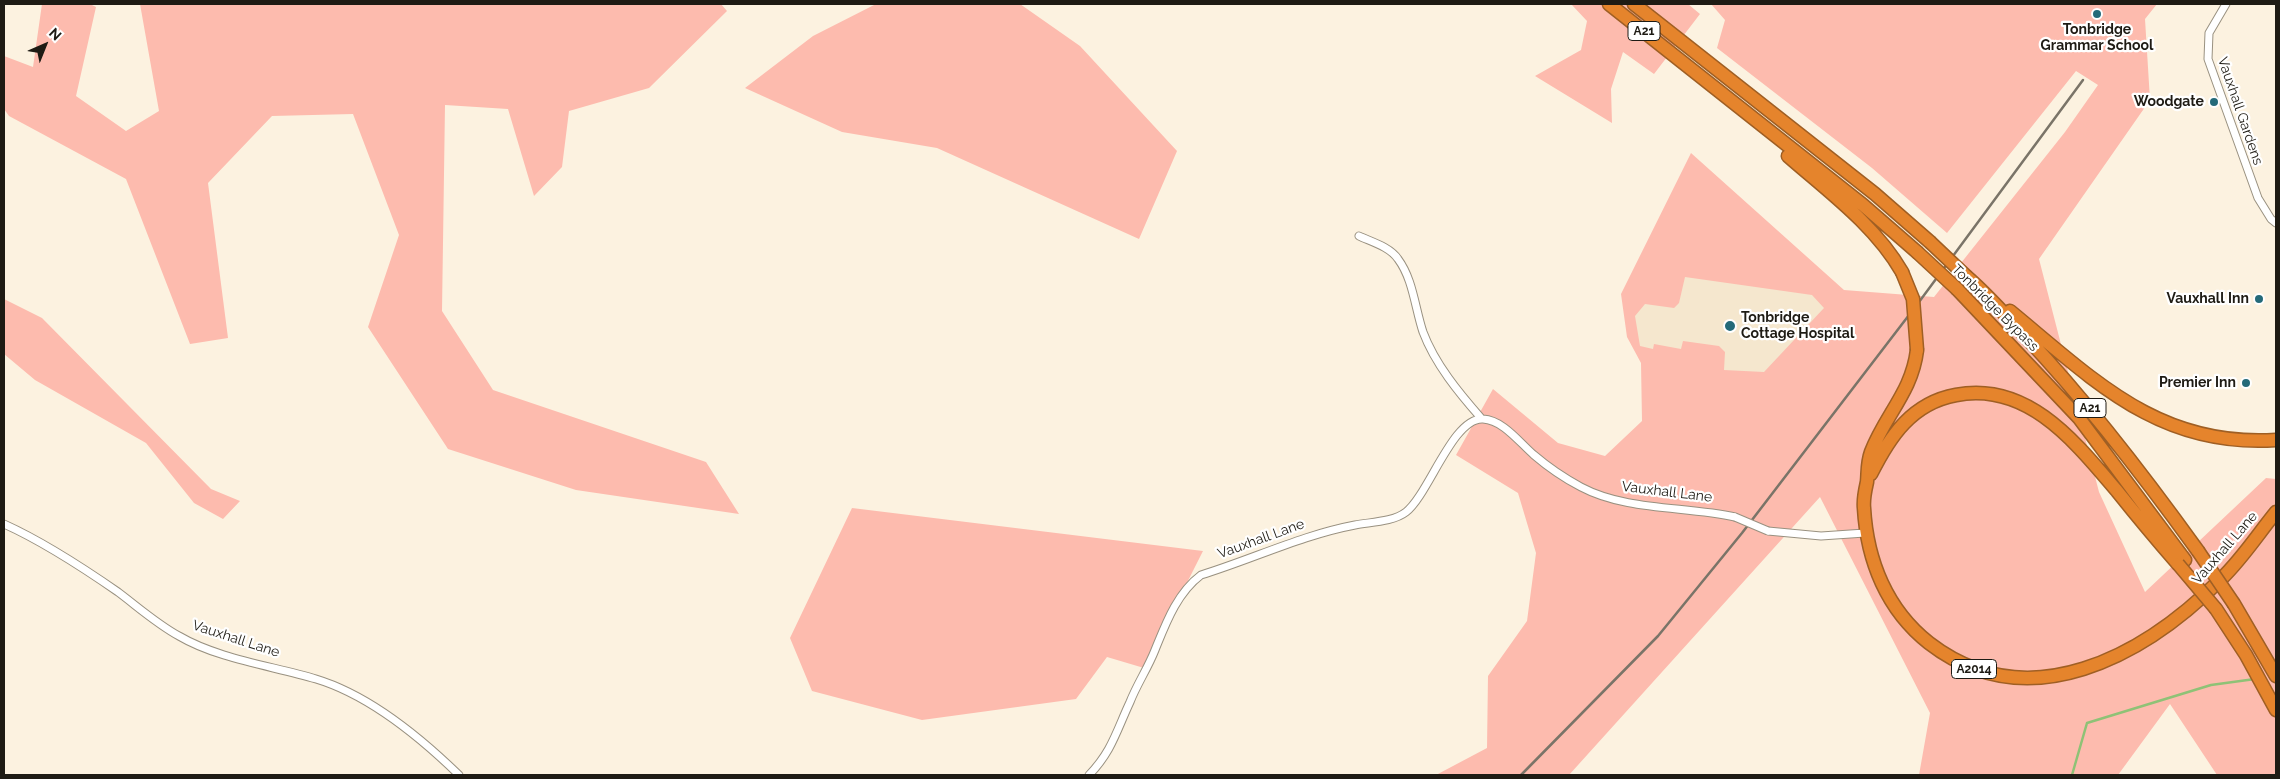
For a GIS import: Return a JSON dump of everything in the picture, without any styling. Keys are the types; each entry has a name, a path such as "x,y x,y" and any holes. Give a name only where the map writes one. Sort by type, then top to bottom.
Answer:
{"highway":[{"name":"Tonbridge Bypass","path":"1609,4 1863,205 1957,289 2079,418 2182,562"},
{"name":"Tonbridge Bypass","path":"1634,4 1875,194 1969,278 2086,404 2146,478 2234,604 2276,676"},
{"path":"1696,72 1738,113 1883,242 1902,272 1913,299 1918,350 1909,384 1872,451 1867,464 1867,481 1863,506 1865,533"},
{"path":"1969,278 2092,378 2143,412 2184,431 2201,436 2222,440 2276,440"},
{"path":"1867,481 1888,440 1898,428 1922,407 1936,401 1968,393 1984,393 2003,396 2037,411 2067,435 2182,562 2246,655 2276,710"},
{"name":"Vauxhall Lane","path":"1865,533 1882,586 1906,621 1922,637 1952,659 1968,666 1989,674 2029,679 2071,673 2095,665 2127,651 2180,616 2222,579 2276,512"}],"street":[{"name":"Vauxhall Gardens","path":"2226,4 2209,33 2208,59 2258,198 2271,219 2276,223"},
{"path":"1359,236 1390,250 1398,259 1414,298 1424,333 1456,389 1481,418"},
{"name":"Vauxhall Lane","path":"1089,775 1110,748 1155,650 1162,630 1193,581 1201,576 1305,538 1400,515 1416,500 1459,432 1470,422 1481,418 1500,424 1552,470 1603,497 1619,502 1698,510 1735,517 1768,531 1821,536 1865,533"},
{"name":"Vauxhall Lane","path":"4,524 85,570 180,637 241,659 318,680 352,694 421,740 460,775"}],"shaded area":[{"path":"42,4 90,4 96,7 76,96 126,131 159,111 140,4 721,4 727,11 649,88 569,111 562,167 534,196 508,109 445,105 442,311 493,390 706,462 739,514 576,490 448,449 368,327 399,235 353,114 272,116 208,183 228,338 190,344 126,179 9,116 4,109 4,56 33,67"},
{"path":"876,4 1020,4 1080,46 1177,151 1139,239 937,148 842,132 745,88 813,36"},
{"path":"1571,4 1688,4 1700,14 1654,74 1623,52 1611,89 1612,123 1535,76 1581,50 1587,21"},
{"path":"1711,4 2157,4 2145,19 2150,100 2039,259 2099,492 2145,592 2266,478 2276,479 2276,775 2217,775 2170,704 2118,775 1919,775 1930,713 1820,497 1569,775 1436,775 1487,748 1488,676 1527,621 1536,553 1518,493 1456,455 1493,389 1558,443 1605,456 1642,421 1641,363 1627,337 1621,294 1691,153 1844,290 1934,297 2065,132 2098,85 2076,71 1947,233 1872,168 1717,48 1725,20","holes":["1685,277 1812,295 1824,308 1764,372 1724,370 1725,352 1719,346 1683,341 1681,349 1654,344 1653,349 1640,346 1635,316 1645,304 1674,308 1679,303"]},
{"name":"Tonbridge Cottage Hospital","path":"1700,187 1844,305 1754,413 1646,374 1629,305"},
{"path":"4,299 42,318 211,489 240,501 223,519 194,503 146,443 35,380 4,354"},
{"path":"852,508 1203,551 1144,668 1107,657 1076,699 922,720 812,691 790,638"}],"waterway":[{"path":"2072,775 2087,723 2211,685 2255,679"}],"railway":[{"path":"1521,775 1658,636 1742,533 1919,302 2083,80"}],"place":[{"name":"Tonbridge Grammar School","path":"2097,14"},
{"name":"Woodgate","path":"2214,102"},
{"name":"Vauxhall Inn","path":"2259,299"},
{"name":"Tonbridge Cottage Hospital","path":"1730,326"},
{"name":"Premier Inn","path":"2246,383"}]}
